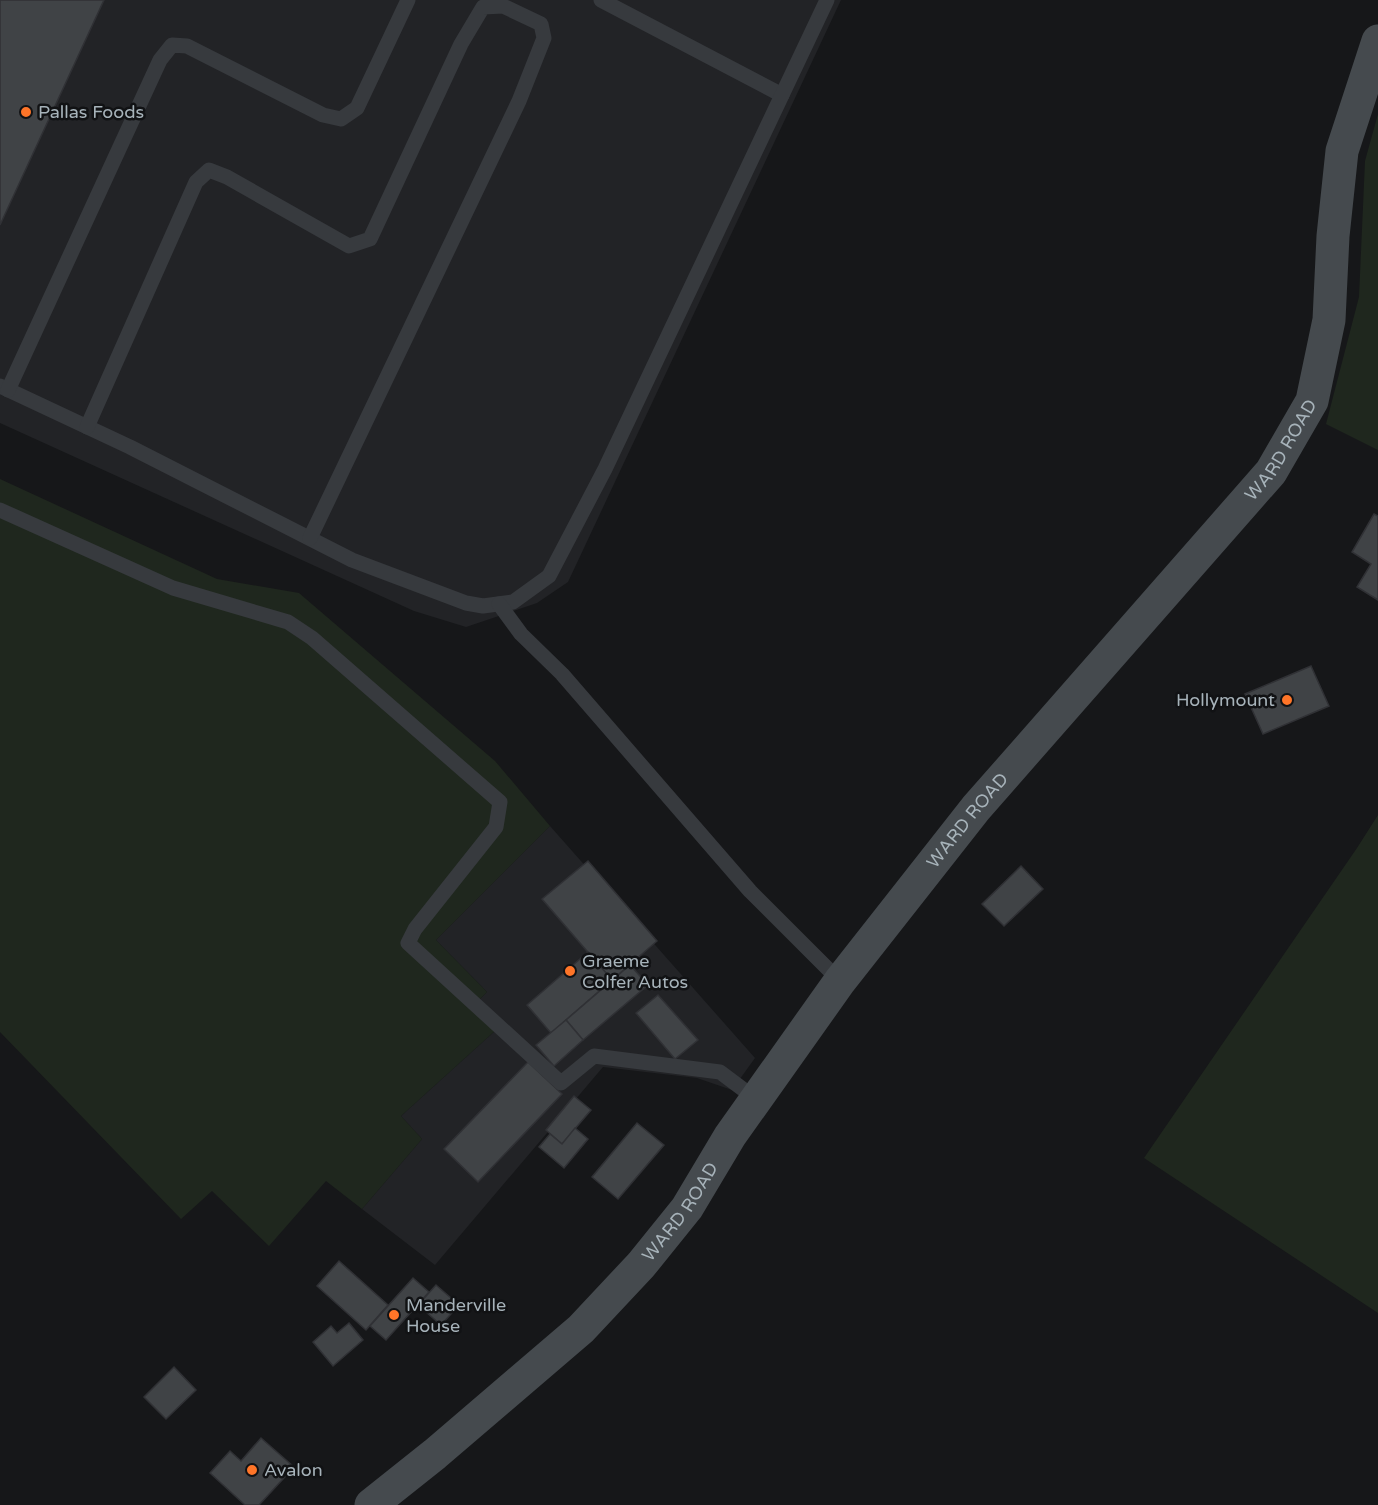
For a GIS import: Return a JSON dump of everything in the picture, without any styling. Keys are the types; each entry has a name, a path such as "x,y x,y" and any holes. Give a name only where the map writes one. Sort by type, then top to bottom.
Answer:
{"main road":[{"name":"WARD ROAD","path":"371,1505 435,1454 581,1329 641,1265 687,1208 730,1136 840,981 975,808 1271,472 1312,401 1329,320 1333,236 1342,152 1378,41"}],"lane":[{"path":"408,0 357,108 341,119 323,115 187,46 172,45 160,60 4,388 87,427 352,560 466,603 483,606 513,602 549,576 605,469 827,0"},
{"path":"601,0 782,95"},
{"path":"87,427 196,182 209,170 226,177 349,246 370,239 461,44 483,7 503,6 541,24 544,38 519,101 310,538"},
{"path":"0,510 173,588 288,622 312,638 500,802 496,827 415,929 408,943 561,1083 594,1056 720,1072 756,1100"},
{"path":"499,604 521,634 562,674 750,891 840,981"}],"shaded area":[{"path":"0,0 841,0 568,582 537,603 466,627 414,611 0,423"},
{"path":"1378,114 1378,450 1326,424 1359,297 1365,161"},
{"path":"0,479 217,579 299,593 495,761 550,826 436,940 487,992 473,1006 497,1029 401,1116 422,1139 362,1209 326,1181 269,1246 212,1191 181,1219 0,1032"},
{"path":"1378,815 1378,1313 1144,1158"},
{"path":"550,826 755,1058 732,1090 697,1078 603,1067 435,1265 362,1209 422,1139 401,1116 497,1029 473,1006 487,992 436,940"}],"building":[{"name":"Pallas Foods","path":"0,0 104,0 0,225"},
{"path":"1374,514 1378,516 1378,600 1357,587 1371,564 1352,552"},
{"name":"Hollymount","path":"1311,666 1329,706 1263,734 1245,694"},
{"path":"588,861 657,941 612,980 542,899"},
{"path":"1021,866 1043,889 1004,926 982,904"},
{"path":"588,952 612,980 551,1033 527,1005"},
{"path":"630,965 648,985 583,1040 566,1020"},
{"path":"658,995 698,1040 675,1059 636,1013"},
{"path":"566,1020 583,1040 554,1066 536,1045"},
{"path":"528,1062 562,1094 478,1182 444,1149"},
{"path":"574,1096 591,1110 562,1144 546,1130"},
{"path":"637,1123 664,1145 618,1199 592,1177"},
{"path":"575,1128 588,1139 564,1168 539,1147 550,1134 562,1144"},
{"path":"339,1261 388,1305 366,1330 317,1286"},
{"name":"Manderville House","path":"413,1278 429,1292 386,1340 370,1326"},
{"path":"436,1285 459,1305 441,1325 418,1305"},
{"path":"349,1323 363,1340 333,1366 313,1342 331,1326 337,1333"},
{"path":"174,1367 196,1390 166,1419 144,1397"},
{"name":"Avalon","path":"261,1438 294,1467 259,1505 245,1505 210,1473 230,1451 241,1461"}],"place":[{"name":"Pallas Foods","path":"26,112"},
{"name":"Hollymount","path":"1287,700"},
{"name":"Graeme Colfer Autos","path":"570,971"},
{"name":"Manderville House","path":"394,1315"},
{"name":"Avalon","path":"252,1470"}]}
